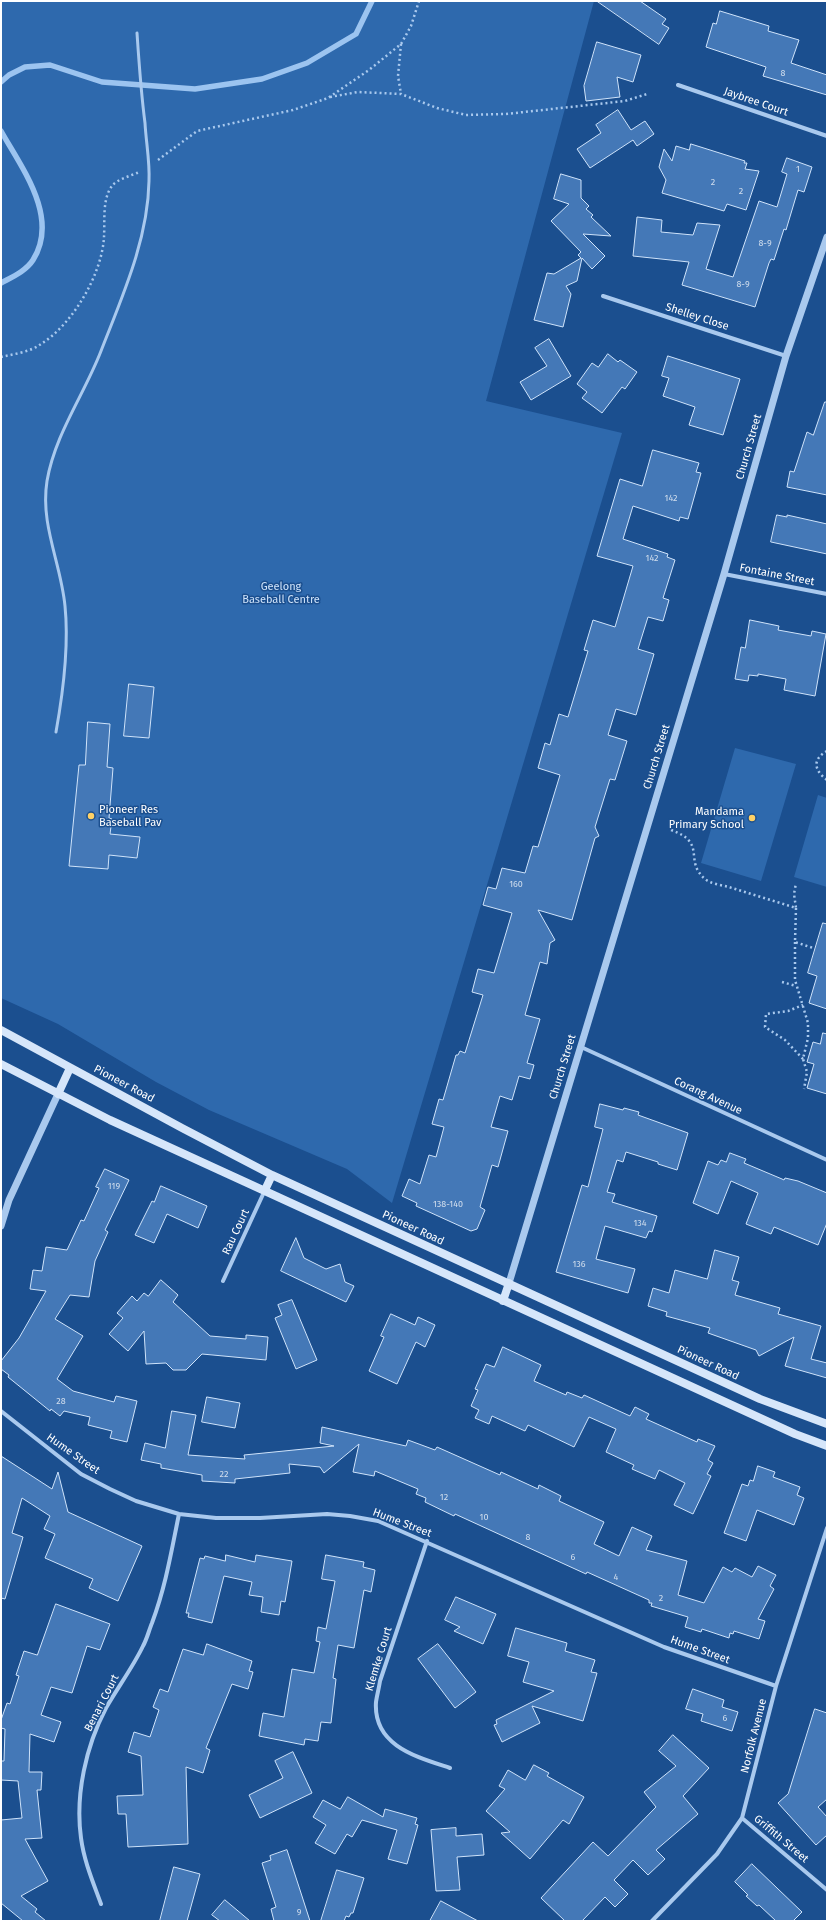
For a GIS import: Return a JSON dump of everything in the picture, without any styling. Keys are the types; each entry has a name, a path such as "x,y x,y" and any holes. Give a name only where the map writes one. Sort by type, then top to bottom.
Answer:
{"main road":[{"name":"Pioneer Road","path":"1,1030 272,1175 760,1399 827,1424"},
{"path":"1,1064 58,1094 503,1301 795,1434 827,1446"},
{"path":"58,1094 70,1068"},
{"path":"265,1190 272,1175"},
{"path":"503,1301 509,1283"}],"street":[{"name":"Jaybree Court","path":"678,85 827,136"},
{"name":"Church Street","path":"509,1283 724,574 786,356 827,238"},
{"name":"Shelley Close","path":"603,296 786,356"},
{"name":"Fontaine Street","path":"724,574 827,594"},
{"name":"Corang Avenue","path":"581,1047 827,1160"},
{"path":"1,1226 8,1200 58,1094"},
{"name":"Rau Court","path":"223,1281 265,1190"},
{"name":"Hume Street","path":"1,1411 81,1474 136,1500 179,1514 216,1518 260,1518 326,1514 350,1516 378,1521 427,1541 664,1647 776,1686"},
{"name":"Benari Court","path":"101,1904 88,1868 81,1837 80,1804 84,1772 94,1738 106,1709 144,1645 160,1603 167,1579 179,1514"},
{"name":"Norfolk Avenue","path":"652,1921 717,1854 742,1818 776,1686 827,1528"},
{"name":"Klemke Court","path":"427,1541 380,1681 376,1703 378,1721 389,1740 404,1751 450,1768"},
{"name":"Griffith Street","path":"742,1818 827,1890"}],"lane":[{"path":"56,732 65,651 66,607 62,583 47,528 45,497 55,448 100,355 133,264 148,202 149,167 136,33"}],"path":[{"path":"328,98 369,70 401,44 411,26 419,1"},
{"path":"401,44 398,76 402,94"},
{"path":"1,358 32,349 40,345 58,332 78,306 97,270 104,238 108,192 113,184 149,167 198,131 293,110 328,98 358,92 402,94 437,108 466,115 506,114 625,101 647,94"},
{"path":"827,751 817,760 816,766 817,771 827,780"},
{"path":"671,830 684,835 689,840 692,847 696,869 707,880 796,908"},
{"path":"796,883 794,894 796,908 794,968 808,1030 803,1059"},
{"path":"795,942 813,948"},
{"path":"782,982 797,986"},
{"path":"803,1005 788,1011 766,1014 764,1023 765,1027 785,1040 803,1059 807,1072 804,1089"}],"green space":[{"name":"Geelong Baseball Centre","path":"1,1 594,1 486,401 622,433 392,1203 347,1169 209,1110 156,1082 58,1024 1,998"},
{"path":"735,748 796,764 761,881 701,863"},
{"path":"818,795 827,798 827,887 794,877"}],"building":[{"path":"597,1 640,1 666,19 662,24 669,28 659,44"},
{"path":"720,11 769,26 768,31 799,40 791,63 827,75 827,95 763,76 766,67 706,47 713,23 716,24"},
{"path":"597,42 641,55 633,82 617,77 620,97 586,101 584,86"},
{"path":"618,110 631,130 645,121 654,134 637,146 633,140 590,168 577,149 601,133 596,125"},
{"path":"691,144 745,161 744,163 747,163 745,169 759,171 746,210 727,204 724,211 662,193 666,180 659,167 664,149 672,161 676,146 689,150"},
{"path":"787,158 812,167 804,192 798,190 786,230 784,229 774,260 771,259 769,263 755,307 682,285 689,262 633,256 637,217 662,220 661,232 693,235 697,223 720,225 706,269 733,277 759,201 777,207 787,174 782,172"},
{"path":"561,174 581,180 581,198 589,206 586,209 593,215 591,217 611,236 583,234 605,256 592,269 582,258 577,281 566,286 571,294 563,327 534,320 547,273 554,274 581,258 578,255 581,252 551,221 569,204 554,199"},
{"path":"549,339 571,376 531,400 520,382 547,366 535,348"},
{"path":"608,354 618,362 620,360 637,372 625,389 622,387 602,413 582,398 587,392 577,384 592,363 598,367"},
{"path":"668,356 740,379 723,435 689,425 695,407 663,396 669,378 662,376"},
{"path":"825,402 827,402 827,495 787,487 790,471 794,472 807,432 813,435"},
{"path":"653,450 699,463 696,472 701,473 688,519 680,517 679,521 633,506 623,539 668,554 667,557 675,560 663,598 669,600 663,621 648,617 638,649 654,654 636,715 616,709 608,735 627,741 615,780 610,779 595,827 599,836 595,838 572,920 538,910 555,940 550,943 547,964 540,962 525,1015 540,1019 527,1063 534,1065 530,1079 519,1076 512,1100 500,1096 491,1127 508,1131 498,1167 492,1165 480,1207 485,1210 477,1229 471,1231 416,1206 417,1203 402,1196 409,1179 420,1184 429,1155 436,1157 444,1127 432,1124 439,1099 443,1100 456,1055 458,1055 460,1051 465,1053 483,995 472,992 478,969 494,973 512,913 483,905 488,887 496,889 502,868 525,873 533,846 538,847 560,775 538,768 545,743 550,745 559,714 568,717 588,651 584,650 593,620 615,627 633,566 597,556 620,479 642,486"},
{"path":"777,515 787,517 787,515 827,524 827,554 771,542"},
{"path":"750,620 779,626 778,630 811,636 812,631 826,634 815,696 784,690 786,679 758,674 758,676 749,675 748,681 735,679 741,647 745,648"},
{"path":"129,684 154,687 149,738 124,736"},
{"name":"Pioneer Res Baseball Pav","path":"88,722 110,724 107,767 113,768 109,818 112,819 110,834 140,837 137,858 109,855 108,869 69,866 79,765 85,765"},
{"path":"823,923 827,924 827,1009 809,1003 817,976 808,973"},
{"path":"823,1033 827,1034 827,1094 807,1088 814,1064 807,1062 813,1042 820,1044"},
{"path":"600,1104 623,1110 624,1108 639,1112 638,1115 688,1133 677,1170 658,1164 658,1162 626,1152 623,1162 617,1160 607,1192 615,1194 612,1202 657,1216 652,1232 649,1231 646,1238 605,1226 596,1259 635,1269 628,1293 556,1272 582,1185 588,1187 603,1129 595,1127"},
{"path":"730,1153 746,1159 744,1163 784,1180 785,1178 798,1181 827,1193 827,1223 818,1245 774,1227 771,1234 746,1224 758,1193 731,1181 718,1214 693,1203 708,1161 718,1165 721,1160 726,1162"},
{"path":"105,1169 129,1180 105,1230 108,1232 95,1261 89,1297 70,1295 55,1319 83,1336 57,1379 73,1391 114,1402 116,1396 137,1401 127,1442 110,1438 112,1431 88,1425 90,1417 64,1411 60,1416 51,1409 50,1411 8,1377 9,1375 1,1369 1,1361 19,1338 46,1291 30,1289 33,1270 42,1271 46,1247 67,1250 81,1220 84,1221 99,1188 96,1187"},
{"path":"161,1186 207,1206 198,1228 167,1214 154,1243 135,1235 152,1201 154,1202"},
{"path":"296,1238 304,1258 326,1269 340,1264 345,1282 354,1286 346,1302 281,1271"},
{"path":"715,1250 739,1257 732,1280 739,1282 735,1295 780,1308 778,1314 821,1326 811,1359 827,1363 827,1378 785,1366 794,1337 759,1356 756,1350 708,1333 710,1328 666,1316 667,1312 648,1306 653,1288 669,1293 675,1270 707,1279"},
{"path":"161,1280 178,1295 173,1302 210,1336 246,1339 246,1335 268,1337 266,1360 202,1354 186,1370 173,1370 166,1363 146,1364 144,1331 128,1351 109,1334 123,1318 117,1313 132,1296 137,1301 144,1293 148,1296"},
{"path":"292,1300 317,1360 296,1369 275,1318 282,1315 278,1305"},
{"path":"391,1314 415,1325 418,1317 435,1325 425,1347 416,1342 397,1384 369,1371 384,1337 381,1336"},
{"path":"503,1347 541,1365 534,1381 566,1395 567,1392 582,1398 584,1395 630,1416 635,1407 649,1414 646,1419 697,1442 698,1439 715,1446 708,1460 713,1463 707,1474 711,1476 693,1514 674,1505 685,1483 659,1470 655,1479 632,1469 634,1465 606,1452 616,1429 589,1417 574,1447 528,1425 525,1431 492,1416 489,1424 475,1418 479,1410 471,1406 478,1390 475,1389 486,1364 494,1367"},
{"path":"207,1397 240,1403 235,1428 202,1422"},
{"path":"172,1411 196,1415 188,1455 245,1459 244,1455 334,1446 320,1443 322,1427 406,1446 408,1440 435,1450 437,1447 500,1475 501,1472 538,1489 539,1485 561,1496 559,1501 604,1522 594,1544 619,1556 632,1527 652,1536 646,1550 687,1561 678,1595 704,1603 723,1567 732,1572 735,1568 752,1577 758,1566 776,1575 770,1586 774,1589 758,1619 765,1621 759,1639 734,1631 733,1634 730,1633 729,1638 702,1629 701,1632 685,1627 688,1617 651,1606 652,1603 649,1603 649,1600 587,1572 586,1574 455,1514 454,1516 425,1502 426,1498 416,1494 418,1489 375,1471 374,1476 353,1472 359,1444 324,1473 320,1467 289,1464 290,1473 235,1479 235,1483 202,1481 202,1475 161,1468 161,1464 141,1460 145,1443 165,1448"},
{"path":"1,1456 52,1489 58,1472 68,1512 142,1546 118,1601 89,1588 93,1579 45,1558 55,1534 44,1529 50,1516 22,1498 12,1533 23,1537 5,1599 1,1598"},
{"path":"758,1466 775,1472 773,1477 800,1487 797,1495 804,1498 794,1525 757,1510 746,1541 724,1533 742,1484 748,1486 750,1480 753,1481"},
{"path":"226,1555 255,1562 256,1555 292,1561 285,1602 281,1601 279,1615 261,1612 263,1597 249,1595 252,1582 224,1576 212,1623 188,1617 189,1613 186,1613 200,1558 204,1559 205,1556 225,1561"},
{"path":"326,1555 364,1562 363,1567 375,1570 371,1592 364,1590 354,1648 338,1645 333,1678 336,1679 331,1723 321,1722 318,1741 305,1739 304,1745 259,1736 263,1713 284,1717 292,1669 314,1673 320,1642 316,1641 318,1627 326,1629 335,1581 322,1579"},
{"path":"456,1597 496,1614 483,1644 454,1631 460,1627 445,1620"},
{"path":"56,1604 110,1624 100,1650 87,1646 72,1693 51,1687 41,1715 61,1722 54,1742 30,1734 29,1772 42,1772 41,1790 37,1790 42,1838 25,1839 48,1881 21,1896 37,1909 35,1912 46,1921 23,1921 1,1903 1,1820 22,1818 18,1781 1,1780 1,1761 4,1761 5,1729 1,1728 1,1720 7,1703 10,1704 19,1676 16,1675 24,1651 37,1655"},
{"path":"516,1628 567,1643 565,1651 595,1660 591,1672 597,1673 583,1721 532,1706 540,1723 502,1742 494,1725 497,1724 496,1720 554,1691 523,1682 529,1662 508,1656"},
{"path":"207,1644 252,1661 249,1671 253,1672 248,1689 232,1684 206,1748 210,1750 203,1773 186,1767 188,1844 128,1847 126,1814 118,1814 117,1796 143,1795 141,1756 128,1752 134,1732 150,1737 159,1710 153,1707 160,1689 168,1692 183,1649 203,1655"},
{"path":"438,1644 476,1692 455,1708 418,1659"},
{"path":"693,1689 724,1700 722,1707 738,1712 732,1731 701,1721 703,1714 686,1709"},
{"path":"815,1709 827,1713 827,1799 818,1807 827,1817 827,1835 816,1845 778,1803 788,1794"},
{"path":"673,1735 709,1768 683,1796 698,1814 656,1850 665,1859 648,1875 633,1860 614,1880 628,1894 615,1907 605,1897 582,1921 565,1921 541,1898 593,1842 608,1856 656,1807 644,1792 676,1766 659,1751"},
{"path":"293,1752 312,1793 260,1818 249,1795 283,1778 275,1761"},
{"path":"534,1765 549,1773 547,1776 584,1797 569,1824 563,1820 530,1859 501,1833 510,1832 486,1811 505,1789 499,1786 508,1770 525,1780"},
{"path":"348,1797 383,1817 385,1809 417,1818 415,1824 418,1825 407,1864 388,1859 397,1830 362,1820 352,1837 347,1834 335,1854 315,1843 326,1825 313,1817 323,1800 340,1809"},
{"path":"456,1828 456,1836 482,1834 484,1855 457,1857 460,1890 436,1891 431,1830"},
{"path":"287,1850 310,1921 274,1921 271,1909 276,1907 262,1863 271,1860 270,1856"},
{"path":"752,1864 802,1912 793,1921 776,1921 759,1905 757,1906 746,1896 748,1895 735,1882"},
{"path":"174,1867 200,1874 187,1921 160,1921"},
{"path":"337,1870 364,1878 353,1913 351,1913 349,1917 346,1916 344,1921 321,1921"},
{"path":"225,1900 250,1921 220,1921 212,1915"},
{"path":"441,1901 478,1921 430,1921"}],"waterway":[{"path":"1,82 9,75 25,67 50,65 102,82 195,89 262,79 307,63 356,34 372,1"},
{"path":"1,131 35,193 40,210 42,227 40,244 33,260 23,271 1,283"}],"place":[{"name":"Pioneer Res Baseball Pav","path":"91,816"},
{"name":"Mandama Primary School","path":"752,818"}]}
